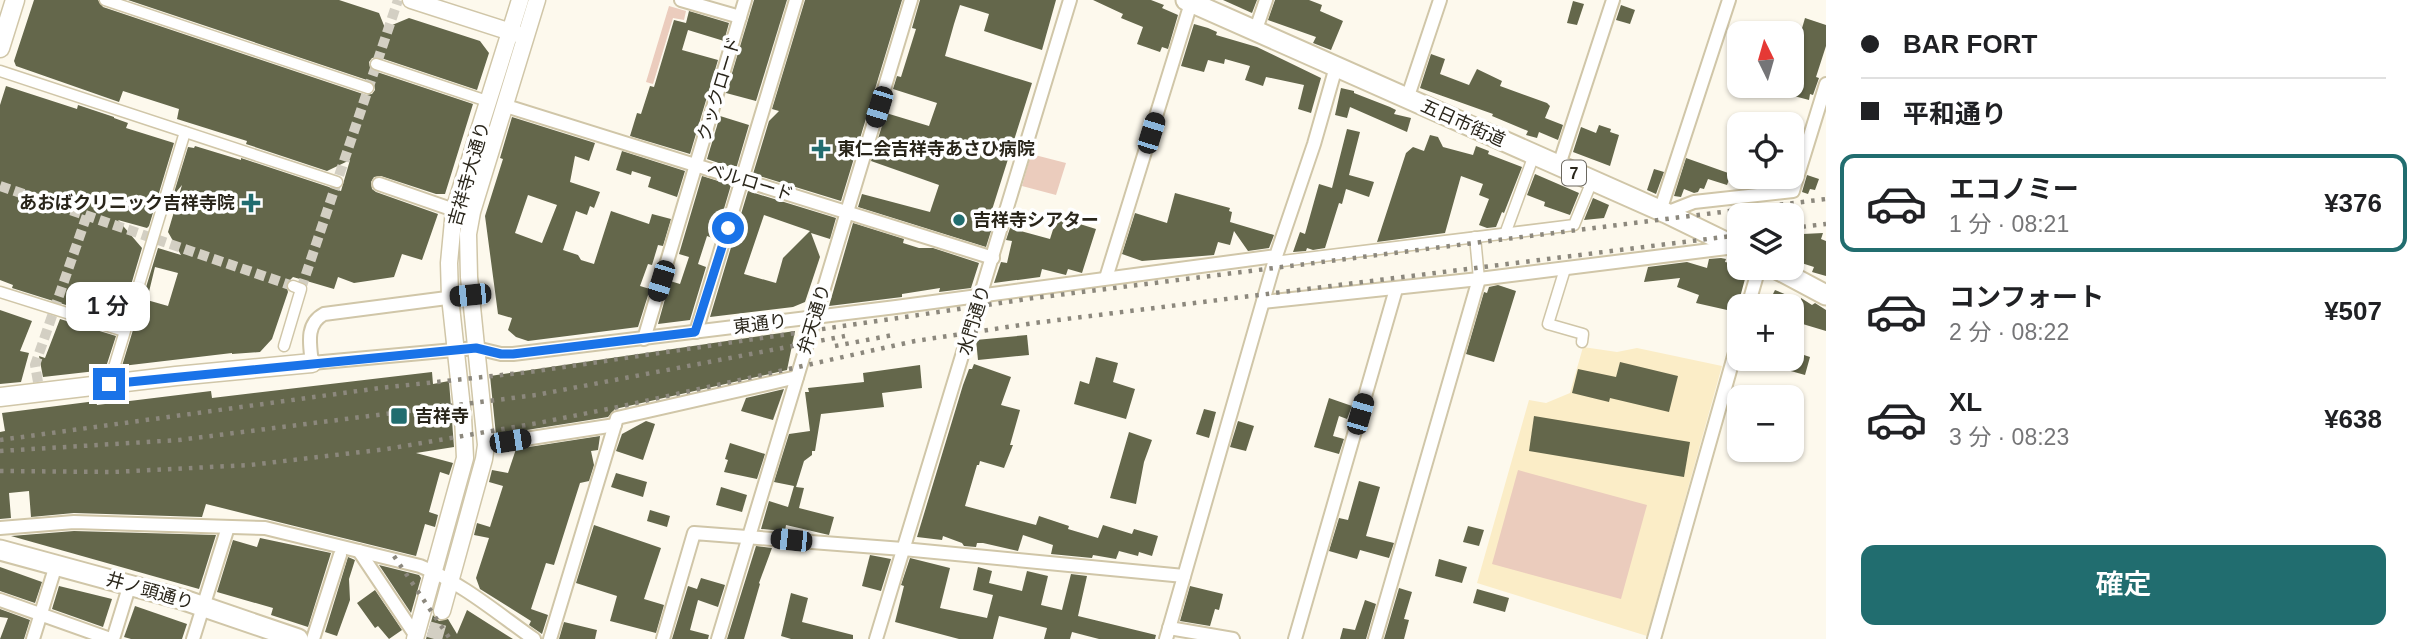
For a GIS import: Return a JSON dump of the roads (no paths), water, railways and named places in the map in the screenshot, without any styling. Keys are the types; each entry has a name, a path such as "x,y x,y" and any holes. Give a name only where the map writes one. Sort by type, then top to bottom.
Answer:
{"main road":[{"path":"0,48 15,0"},
{"name":"五日市街道","path":"1189,1 1559,165 1727,243"},
{"path":"1798,280 1826,295"},
{"path":"0,397 312,363"},
{"name":"井ノ頭通り","path":"0,550 204,606 298,639"}],"street":[{"path":"105,0 368,88"},
{"path":"411,0 526,36"},
{"name":"吉祥寺大通り","path":"416,637 465,458 450,297 449,263 454,210 520,0"},
{"name":"吉祥寺大通り","path":"442,611 486,444 470,295 468,234 472,212 537,0"},
{"path":"681,0 740,17"},
{"name":"クックロード","path":"644,339 746,0"},
{"path":"695,332 796,0"},
{"name":"弁天通り","path":"718,639 911,0"},
{"name":"水門通り","path":"876,639 1070,0"},
{"path":"1255,32 1266,0"},
{"path":"1407,99 1440,0"},
{"path":"1559,165 1614,0"},
{"path":"1663,212 1729,0"},
{"path":"1106,278 1189,1"},
{"path":"376,64 490,102"},
{"path":"1233,639 1168,633 1275,259 1314,144 1336,67"},
{"path":"0,71 337,182"},
{"path":"1663,212 1694,202 1793,191 1826,84"},
{"name":"ベルロード","path":"506,106 993,258"},
{"path":"109,384 185,132"},
{"path":"1505,234 1534,155"},
{"path":"1275,259 1574,225 1592,181"},
{"path":"379,184 454,210"},
{"path":"1375,639 1479,279 1475,237"},
{"path":"1263,302 1396,289 1727,249"},
{"name":"東通り","path":"312,363 476,348 513,354 1275,259"},
{"path":"1565,269 1548,324 1583,334 1582,342"},
{"path":"284,346 297,287"},
{"path":"1295,639 1396,289"},
{"path":"0,292 124,331"},
{"path":"312,363 310,330 324,314 470,295"},
{"path":"1654,639 1730,371"},
{"path":"551,639 617,418 797,377"},
{"path":"486,444 615,425"},
{"path":"0,528 74,522 265,528 433,571 534,639"},
{"path":"193,639 228,527"},
{"path":"663,639 694,533 903,549 1184,576"},
{"path":"359,551 416,637"},
{"path":"313,639 340,555"},
{"path":"33,639 56,565"},
{"path":"0,600 111,639 130,584"}],"tunnel":[{"path":"301,289 398,0"},
{"path":"0,186 293,286"},
{"path":"38,382 35,365 87,215"},
{"path":"434,639 442,611"}],"railway":[{"path":"0,440 380,388 530,372 1034,298 1826,199"},
{"path":"1804,227 1826,224"},
{"path":"0,471 113,472 250,465 387,449 618,407 915,341 1034,323 1727,237"},
{"path":"835,346 893,335"},
{"path":"0,451 179,440 536,395 845,336"},
{"path":"394,556 450,639"}],"place":[{"name":"東仁会吉祥寺あさひ病院","path":"821,149"},
{"name":"あおばクリニック吉祥寺院","path":"251,203"},
{"name":"吉祥寺シアター","path":"959,220"},
{"name":"吉祥寺","path":"399,416"}]}
